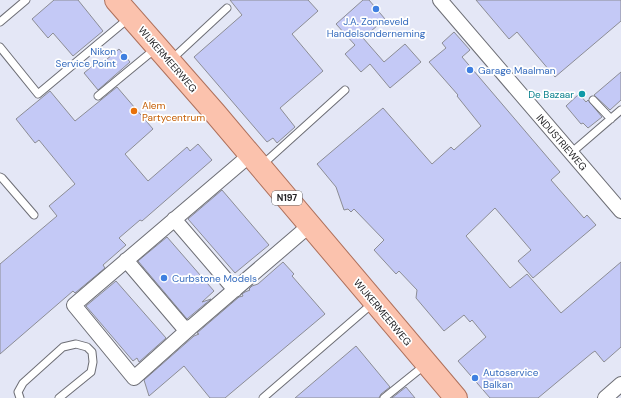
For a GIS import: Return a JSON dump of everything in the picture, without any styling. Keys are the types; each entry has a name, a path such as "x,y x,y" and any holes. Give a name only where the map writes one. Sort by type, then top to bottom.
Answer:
{"main road":[{"name":"WIJKERMEERWEG","path":"116,0 164,54 456,398"}],"street":[{"name":"INDUSTRIEWEG","path":"440,0 621,211"},
{"path":"255,161 174,219 74,305 134,378 310,225"},
{"path":"174,219 235,290"},
{"path":"126,260 183,327 190,328"},
{"path":"605,398 621,384"}],"lane":[{"path":"0,22 26,0"},
{"path":"98,96 164,54 227,8"},
{"path":"0,47 38,94 130,17"},
{"path":"255,161 345,90"},
{"path":"593,100 611,119"},
{"path":"571,153 621,110"},
{"path":"0,177 34,215"},
{"path":"263,398 374,302"},
{"path":"20,398 18,392 23,383 63,347 76,344 87,347 92,352 93,362 91,372 60,398"},
{"path":"384,398 427,364"}],"shaded area":[{"path":"0,0 621,0 621,398 0,398"}],"building":[{"path":"54,0 78,0 103,31 73,56 53,33 48,38 32,19"},
{"path":"230,0 308,0 318,11 292,34 323,71 280,108 295,127 277,143 273,138 267,142 194,57 242,15"},
{"path":"363,0 369,0 385,19 363,38 384,62 405,44 421,62 390,88 370,64 361,72 345,54 355,45 336,24"},
{"path":"476,0 621,0 621,21 555,77 517,32 509,39"},
{"path":"454,32 470,50 462,57 560,172 551,180 584,218 587,215 596,225 533,278 518,261 531,250 495,208 466,236 510,288 527,274 561,313 621,262 621,347 604,362 595,351 538,398 490,398 458,361 486,337 472,320 470,322 464,315 444,331 416,298 417,290 399,271 396,274 374,250 384,240 354,209 351,212 348,209 344,210 336,187 317,164 383,108 432,164 451,147 454,150 481,126 457,96 458,95 429,62 446,48 442,43"},
{"path":"119,49 130,62 98,90 84,73 97,62 100,65"},
{"path":"621,72 621,100 610,110 594,95"},
{"path":"117,87 153,129 125,154 148,181 187,147 190,151 198,144 212,160 142,221 140,220 119,238 126,245 103,265 105,268 75,293 73,291 0,354 0,264 57,216 49,206 75,184 39,140 35,143 16,119 50,91 75,121"},
{"path":"579,94 586,102 588,100 602,117 588,128 583,123 581,124 566,106"},
{"path":"222,190 269,245 235,273 188,219"},
{"path":"167,237 214,291 202,302 211,299 187,319 138,261"},
{"path":"283,262 294,274 292,276 325,314 225,398 210,398 184,366 149,396 144,380 194,336 199,334 197,333 239,297 243,296 242,294 250,290 249,289 252,286 258,284"},
{"path":"116,281 166,338 139,362 137,358 133,361 86,306"},
{"path":"356,346 390,387 381,394 379,398 295,398"},
{"path":"406,387 415,398 392,398"}],"place":[{"name":"J.A. Zonneveld Handelsonderneming","path":"376,9"},
{"name":"Nikon Service Point","path":"124,57"},
{"name":"Garage Maalman","path":"470,70"},
{"name":"De Bazaar","path":"582,94"},
{"name":"Alem Partycentrum","path":"134,111"},
{"name":"Curbstone Models","path":"164,278"},
{"name":"Autoservice Balkan","path":"475,378"}]}
